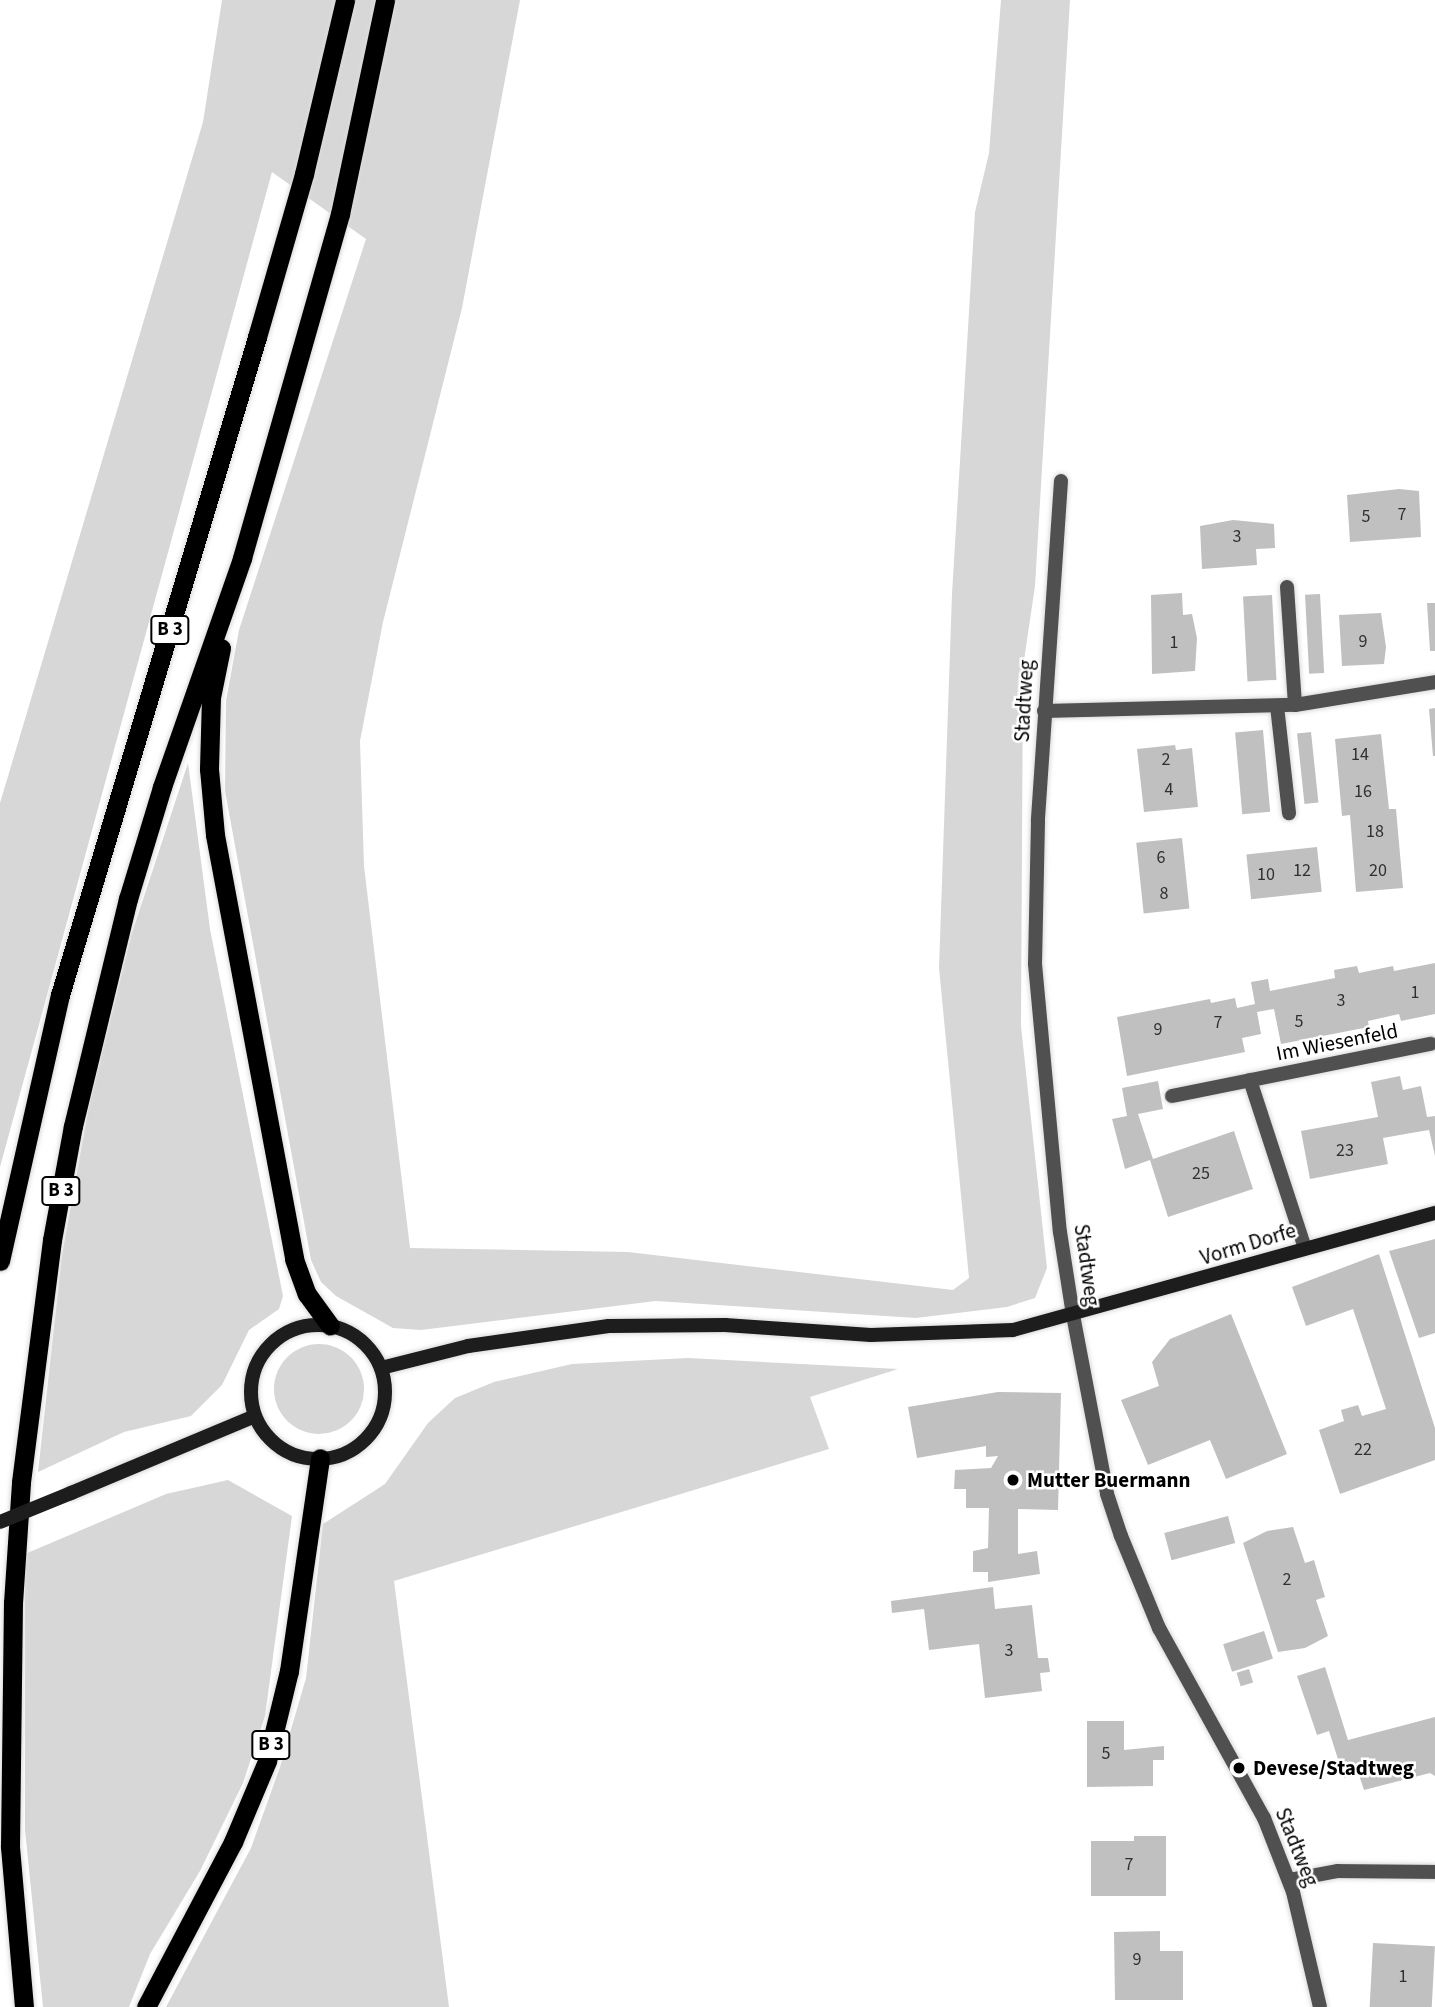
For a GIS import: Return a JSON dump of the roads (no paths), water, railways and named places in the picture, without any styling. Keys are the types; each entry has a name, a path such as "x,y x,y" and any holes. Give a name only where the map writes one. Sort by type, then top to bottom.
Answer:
{"highway":[{"name":"B 3","path":"0,1261 60,995 304,174 345,0"},
{"name":"B 3","path":"24,2007 10,1846 13,1603 21,1482 52,1240 73,1126 128,899 242,558 340,214 386,0"},
{"name":"B 3","path":"242,558 211,697 209,769 215,835 294,1259 307,1294 330,1326"},
{"name":"B 3","path":"146,2007 233,1842 267,1762 289,1671 320,1458"}],"main road":[{"name":"Vorm Dorfe","path":"380,1368 480,1344 609,1326 725,1325 871,1335 965,1334 1013,1330 1435,1213"},
{"path":"330,1326 366,1345 380,1368 383,1406 373,1429 345,1453 320,1458 281,1447 255,1416 251,1385 261,1355 271,1343 298,1327 330,1326"},
{"path":"0,1522 255,1416"}],"street":[{"name":"Stadtweg","path":"1061,481 1044,710 1035,964 1060,1232 1073,1315 1107,1494 1136,1577 1158,1628 1249,1788 1290,1880 1320,2007"},
{"path":"1287,587 1295,705"},
{"path":"1044,710 1295,705 1435,682"},
{"path":"1277,706 1289,813"},
{"name":"Im Wiesenfeld","path":"1172,1096 1431,1044"},
{"path":"1250,1080 1306,1248"},
{"path":"1290,1880 1338,1871 1435,1872"}],"place":[{"name":"Mutter Buermann","path":"1013,1480"},
{"name":"Devese/Stadtweg","path":"1239,1768"}]}
